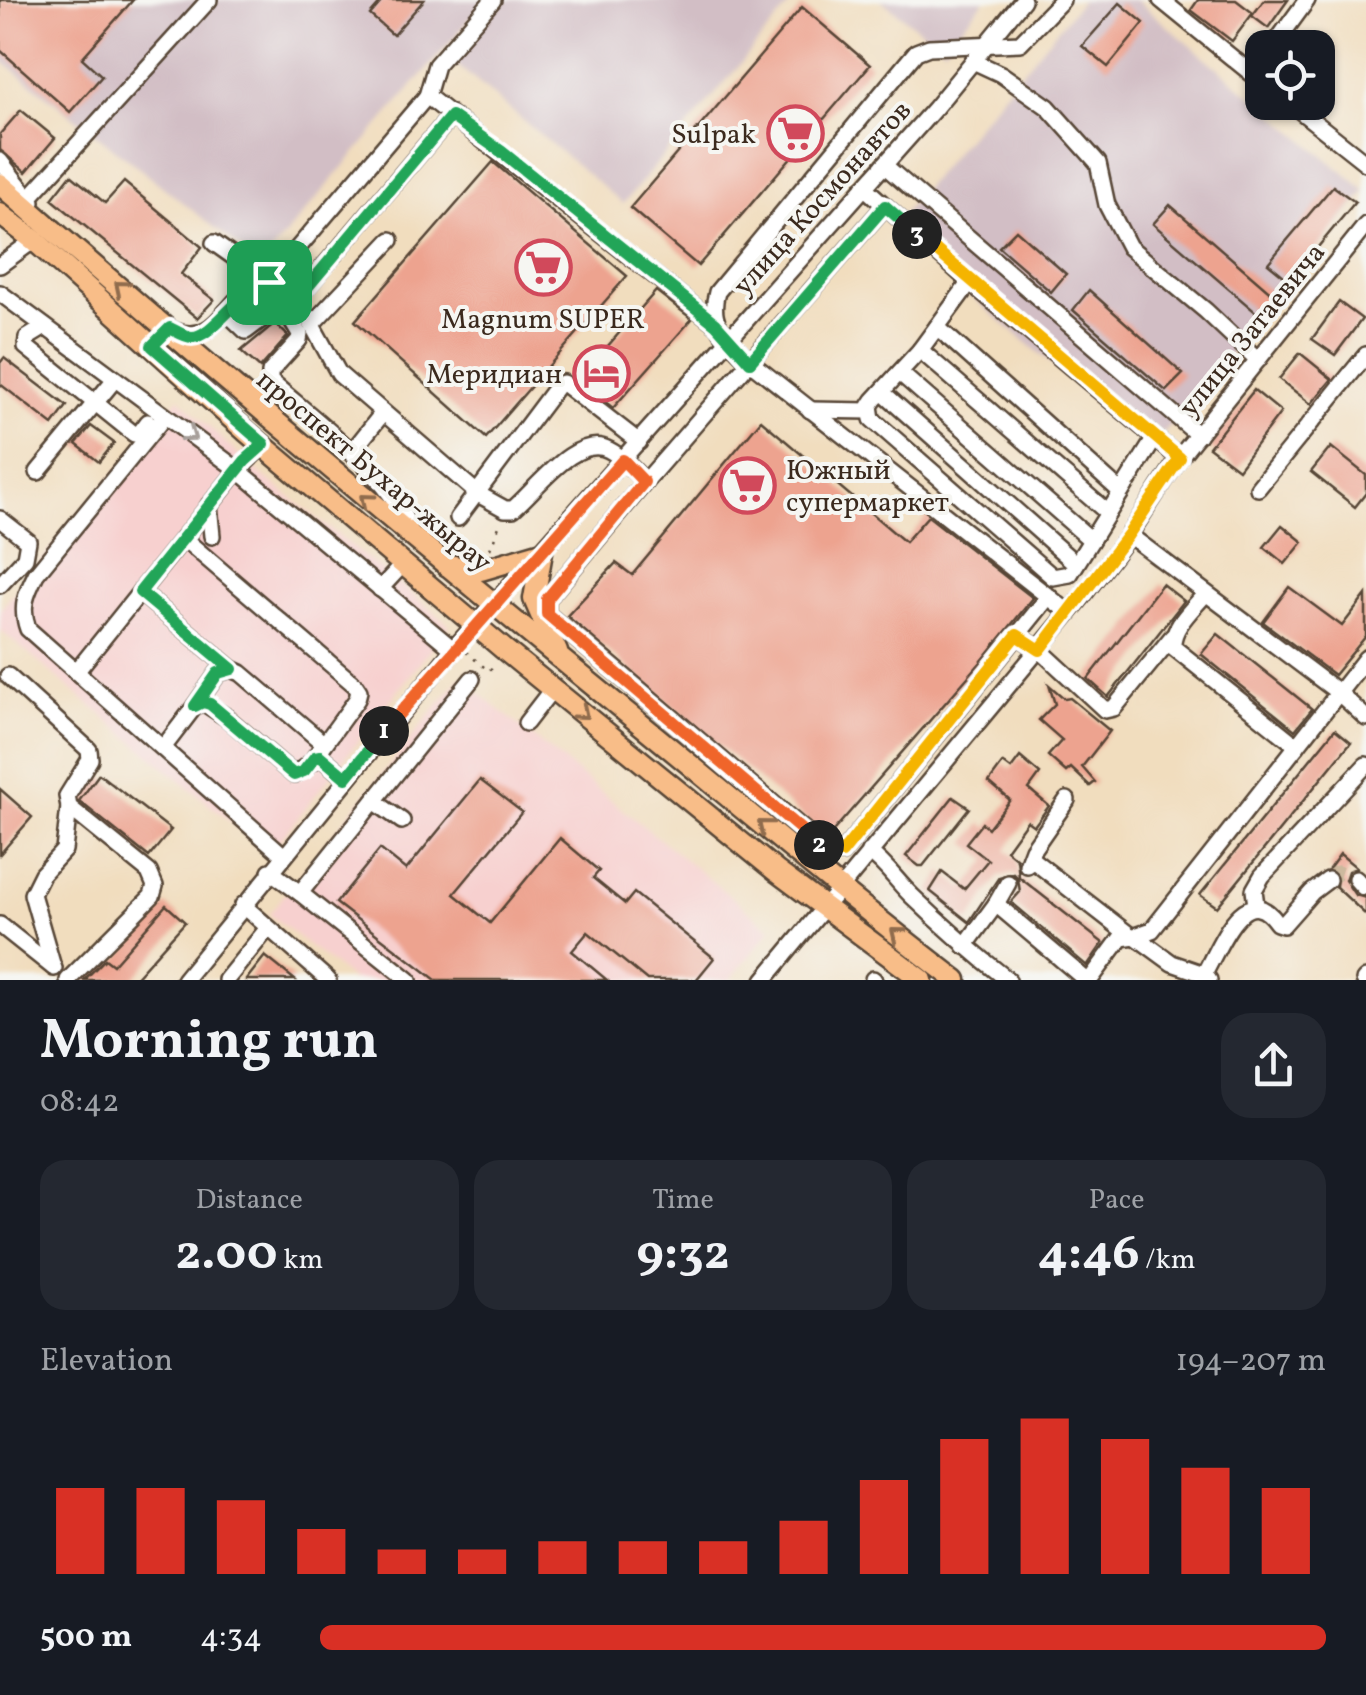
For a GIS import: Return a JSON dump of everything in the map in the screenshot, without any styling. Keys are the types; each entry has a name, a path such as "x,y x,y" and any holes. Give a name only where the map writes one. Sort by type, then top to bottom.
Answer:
{"main road":[{"name":"проспект Бухар-жырау","path":"0,184 170,328 216,374 412,538 956,980"},
{"name":"проспект Бухар-жырау","path":"0,214 552,688 823,907 922,980"},
{"path":"152,346 170,328"},
{"path":"446,565 481,570 542,552 534,599 560,659"}],"street":[{"path":"29,198 210,0"},
{"path":"170,328 192,337 204,334 247,291 269,282 427,96 436,66 493,0"},
{"name":"улица Космонавтов","path":"184,980 453,649 884,165 1023,0"},
{"path":"1000,74 1020,44 1062,0"},
{"path":"1161,0 1245,62"},
{"path":"1285,30 1307,0"},
{"path":"716,324 713,307 717,292 916,52 929,46 1020,44"},
{"path":"973,60 1048,108 1098,163 1107,206 1129,246 1258,360"},
{"path":"427,96 716,324 750,362 1068,612"},
{"path":"295,302 451,116"},
{"path":"1311,120 1366,164"},
{"path":"0,161 60,236"},
{"path":"884,165 1198,435"},
{"path":"864,187 970,282 1180,458"},
{"path":"885,206 547,599 547,614 828,853 842,853 1048,596"},
{"name":"улица Затаевича","path":"764,980 1040,650 1128,535 1180,458 1366,225"},
{"path":"0,264 34,240"},
{"path":"312,324 390,240"},
{"path":"214,242 285,290 312,324 338,374 478,494 505,509 514,509 572,454 585,447 608,448 644,482"},
{"path":"970,282 920,350 870,406 872,420 1053,577 1070,574 1156,438"},
{"path":"1,296 238,470 453,649"},
{"path":"226,312 246,330 274,310 290,319 300,334 299,340 270,372 270,381 383,482 407,518 412,538"},
{"path":"46,327 27,338 26,347 95,403 136,434 160,414"},
{"path":"937,328 1122,492"},
{"path":"920,350 1108,513"},
{"path":"1258,488 1366,355"},
{"path":"900,372 1091,540"},
{"path":"38,472 114,380"},
{"path":"458,518 562,383 640,442"},
{"path":"882,392 1076,564"},
{"path":"810,410 870,411"},
{"path":"160,414 36,574 25,597 24,618 28,629 284,855"},
{"path":"351,453 382,414"},
{"path":"76,672 238,470 264,444"},
{"path":"210,505 212,536"},
{"path":"0,519 28,542 25,558 0,585"},
{"path":"1128,535 1339,693 1366,718"},
{"path":"183,538 359,692 304,771 294,775 210,704 195,706"},
{"path":"380,589 404,563"},
{"path":"140,592 241,673 346,778"},
{"path":"1017,635 1040,650 1105,710 1114,708 1205,594"},
{"path":"1172,638 1173,646 1297,746"},
{"path":"996,904 1088,980 1121,938 1152,930 1366,658"},
{"path":"162,748 218,673 232,669"},
{"path":"8,676 90,750 90,759 68,796 64,850 42,874 32,894 53,968"},
{"path":"300,893 472,680"},
{"path":"526,722 552,688"},
{"path":"913,764 929,780"},
{"path":"1256,904 1254,890 1262,876 1366,766"},
{"path":"374,800 402,822"},
{"path":"1067,800 1028,862 1172,962 1207,977 1226,934 1247,906 1266,908 1277,924 1284,924 1328,880"},
{"path":"0,925 68,980 152,896 155,886 149,872 69,806"},
{"path":"869,852 888,866 908,893 965,946 1008,980"},
{"path":"270,871 408,980"},
{"path":"965,946 1008,883"},
{"path":"243,905 328,980"},
{"path":"226,980 268,928"}],"path":[{"path":"481,570 505,509"}],"shaded area":[{"path":"0,0 486,0 261,264 0,59"},
{"path":"504,0 794,0 623,204 452,61"},
{"path":"881,0 985,0 944,48"},
{"path":"1082,0 1136,0 1245,91 1245,120 1281,120 1366,191 1152,447 890,229"},
{"path":"179,398 245,461 450,625 269,854 0,630 0,610"},
{"path":"460,678 771,929 730,980 352,980 269,914"}],"building":[{"path":"0,0 133,0 82,58 102,76 70,112 0,50"},
{"path":"383,0 424,0 393,35 370,15"},
{"path":"1198,0 1236,0 1253,13 1232,41 1191,10"},
{"path":"1264,0 1288,0 1268,28 1252,16"},
{"path":"1120,3 1144,23 1108,67 1082,46"},
{"path":"802,7 870,65 698,266 630,208"},
{"path":"21,110 55,138 26,172 0,150 0,134"},
{"path":"493,162 627,276 486,438 355,321"},
{"path":"71,175 105,203 124,182 202,247 181,274 214,300 197,318 52,199"},
{"path":"1333,186 1355,202 1290,281 1268,263"},
{"path":"1170,205 1275,296 1259,315 1153,224"},
{"path":"1016,230 1066,274 1051,292 999,247"},
{"path":"1089,290 1183,374 1166,391 1073,310"},
{"path":"656,291 692,319 613,408 578,380"},
{"path":"1339,302 1362,319 1335,355 1312,339"},
{"path":"275,323 288,336 260,368 241,351"},
{"path":"1300,353 1332,379 1311,404 1279,379"},
{"path":"4,358 67,406 53,425 0,384 0,363"},
{"path":"1254,390 1281,412 1238,469 1209,447"},
{"path":"761,420 905,542 928,516 1033,598 827,838 567,616 616,563 632,575"},
{"path":"91,426 114,443 99,462 76,444"},
{"path":"1331,447 1366,475 1366,493 1355,507 1311,472"},
{"path":"1282,525 1303,542 1285,564 1264,547"},
{"path":"1162,584 1184,601 1108,697 1088,679"},
{"path":"1289,587 1342,626 1366,595 1366,636 1334,675 1263,622"},
{"path":"1218,634 1312,709 1295,730 1201,654"},
{"path":"1049,685 1110,731 1082,767 1095,782 1090,786 1071,768 1066,772 1048,756 1062,740 1039,720 1055,704"},
{"path":"1335,729 1351,742 1217,907 1200,895"},
{"path":"1020,757 1040,774 1029,789 1049,806 1034,826 1027,821 1006,850 1017,859 1019,877 1103,943 1087,966 1011,902 1020,892 1013,873 999,877 969,922 930,891 942,872 964,889 988,860 966,843 982,823 988,828 1010,800 989,782 1003,763 1011,769"},
{"path":"99,774 171,830 149,857 79,801"},
{"path":"480,780 522,812 454,894 490,923 560,838 599,871 593,878 625,904 634,893 714,958 696,980 647,980 588,932 572,951 607,980 436,980 336,903 380,849 406,870"},
{"path":"0,789 32,817 0,854"},
{"path":"953,797 969,808 923,866 919,866 906,856"},
{"path":"1340,854 1357,868 1348,871 1345,880 1355,895 1366,898 1366,915 1336,887 1337,874 1329,869"},
{"path":"166,905 185,922 133,980 84,980 105,959 113,965"},
{"path":"265,956 295,980 246,980"}],"tunnel":[{"path":"1328,880 1337,873 1356,879"}],"place":[{"name":"Sulpak","path":"795,133"},
{"name":"Magnum SUPER","path":"543,267"},
{"name":"Меридиан","path":"601,373"},
{"name":"Южный супермаркет","path":"747,485"}],"route":[{"path":"451,116 502,152 716,324 750,362 885,206 1180,458 1128,535 1040,650 1017,635 842,853 828,853 547,614 547,599 644,482 623,460 453,649 346,778 320,756 294,775 210,704 195,706 218,673 232,669 140,592 245,461 264,444 152,346 170,328 192,337 204,334 247,291 269,282 285,290 295,302 451,116"}]}
